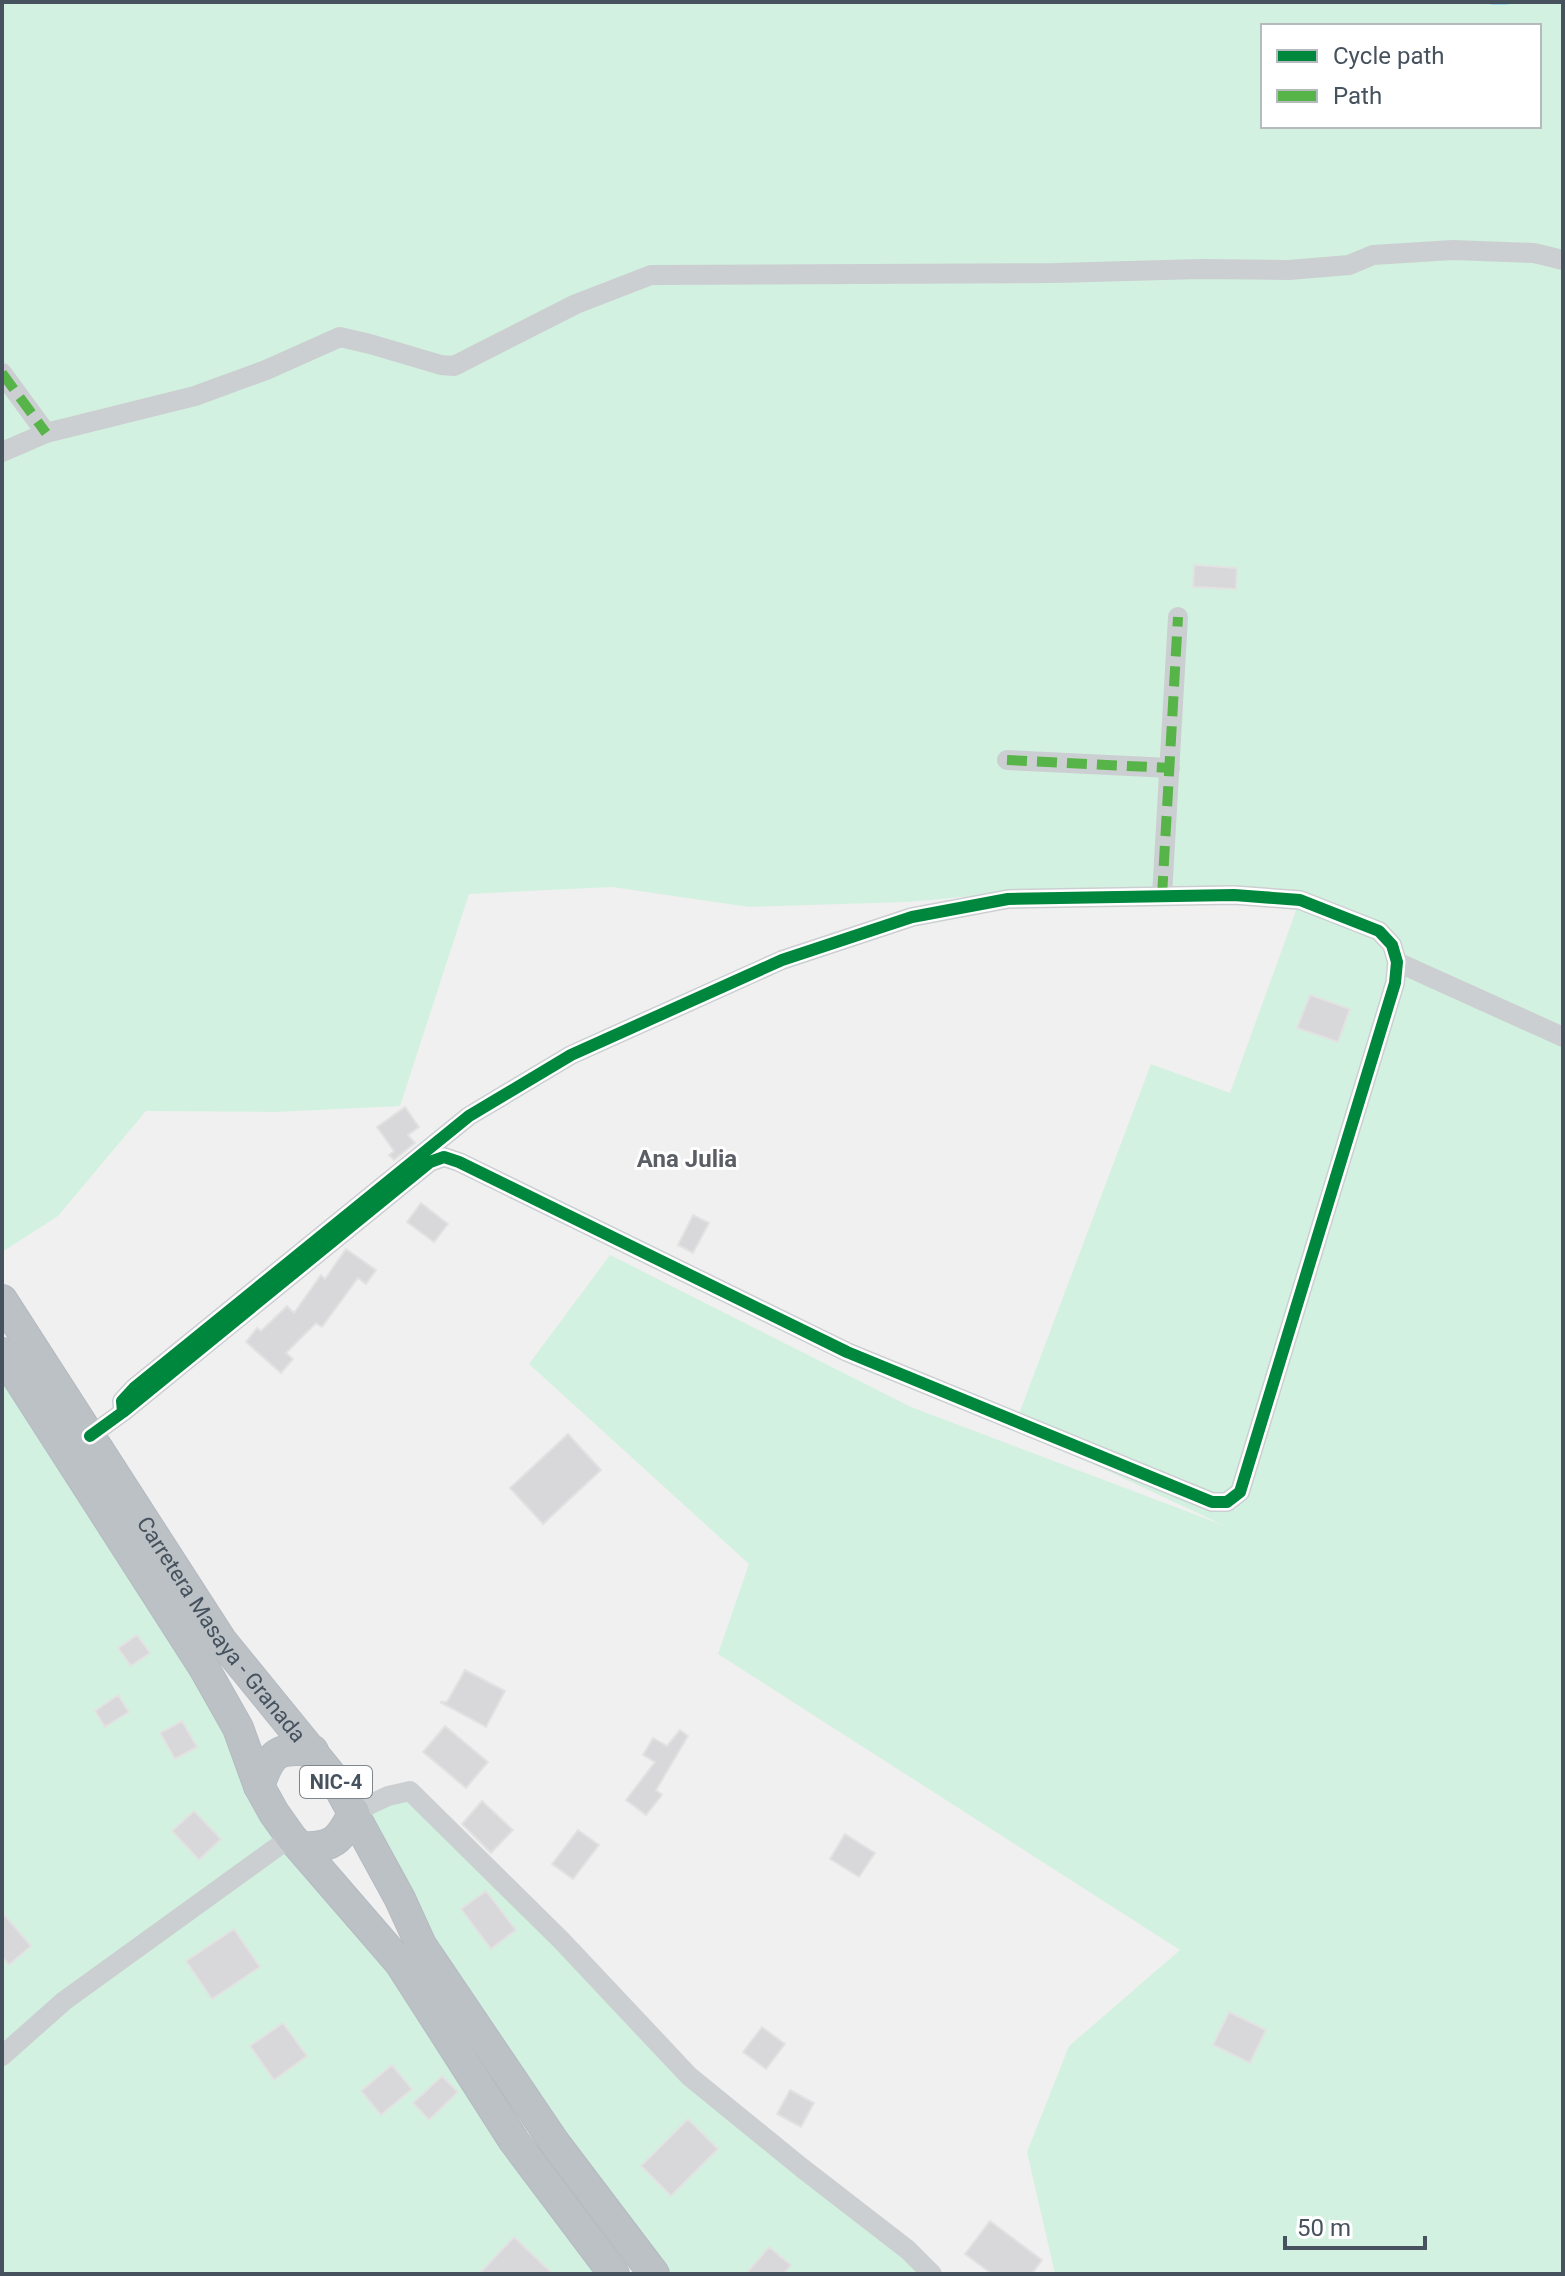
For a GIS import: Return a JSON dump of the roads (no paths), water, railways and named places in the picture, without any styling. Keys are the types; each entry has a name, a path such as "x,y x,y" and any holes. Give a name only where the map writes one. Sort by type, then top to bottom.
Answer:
{"highway":[{"name":"Carretera Masaya - Granada","path":"2,1300 221,1640 313,1751 354,1812 421,1945 554,2142 654,2274"},
{"name":"Carretera Masaya - Granada","path":"2,1353 203,1666 238,1728 259,1786 296,1842 400,1963 514,2141 614,2274"},
{"path":"259,1786 267,1764 278,1751 313,1751"},
{"path":"296,1842 317,1848 333,1843 344,1832 354,1812"}],"street":[{"path":"2,452 46,433 195,396 266,370 340,337 454,366 576,304 651,275 1289,270 1349,265 1373,255 1453,250 1534,253 1563,260"},
{"path":"2,373 46,433"},
{"path":"1162,896 1178,617"},
{"path":"1007,760 1170,768"},
{"path":"90,1436 123,1412 430,1162 444,1157 847,1352 1212,1502 1227,1502 1240,1492 1245,1479 1395,983 1397,962 1392,945 1379,931 1300,900 1234,895 1008,899 912,917 782,960 571,1055 469,1116 134,1388 122,1401 123,1412"},
{"path":"1397,962 1563,1037"},
{"path":"354,1812 388,1796 410,1791 561,1940 689,2076 908,2250 932,2274"},
{"path":"2,2056 64,2001 296,1842"}],"waterway":[{"path":"1492,2 1506,2"}],"district":[{"name":"Ana Julia","path":"687,1159"}]}
